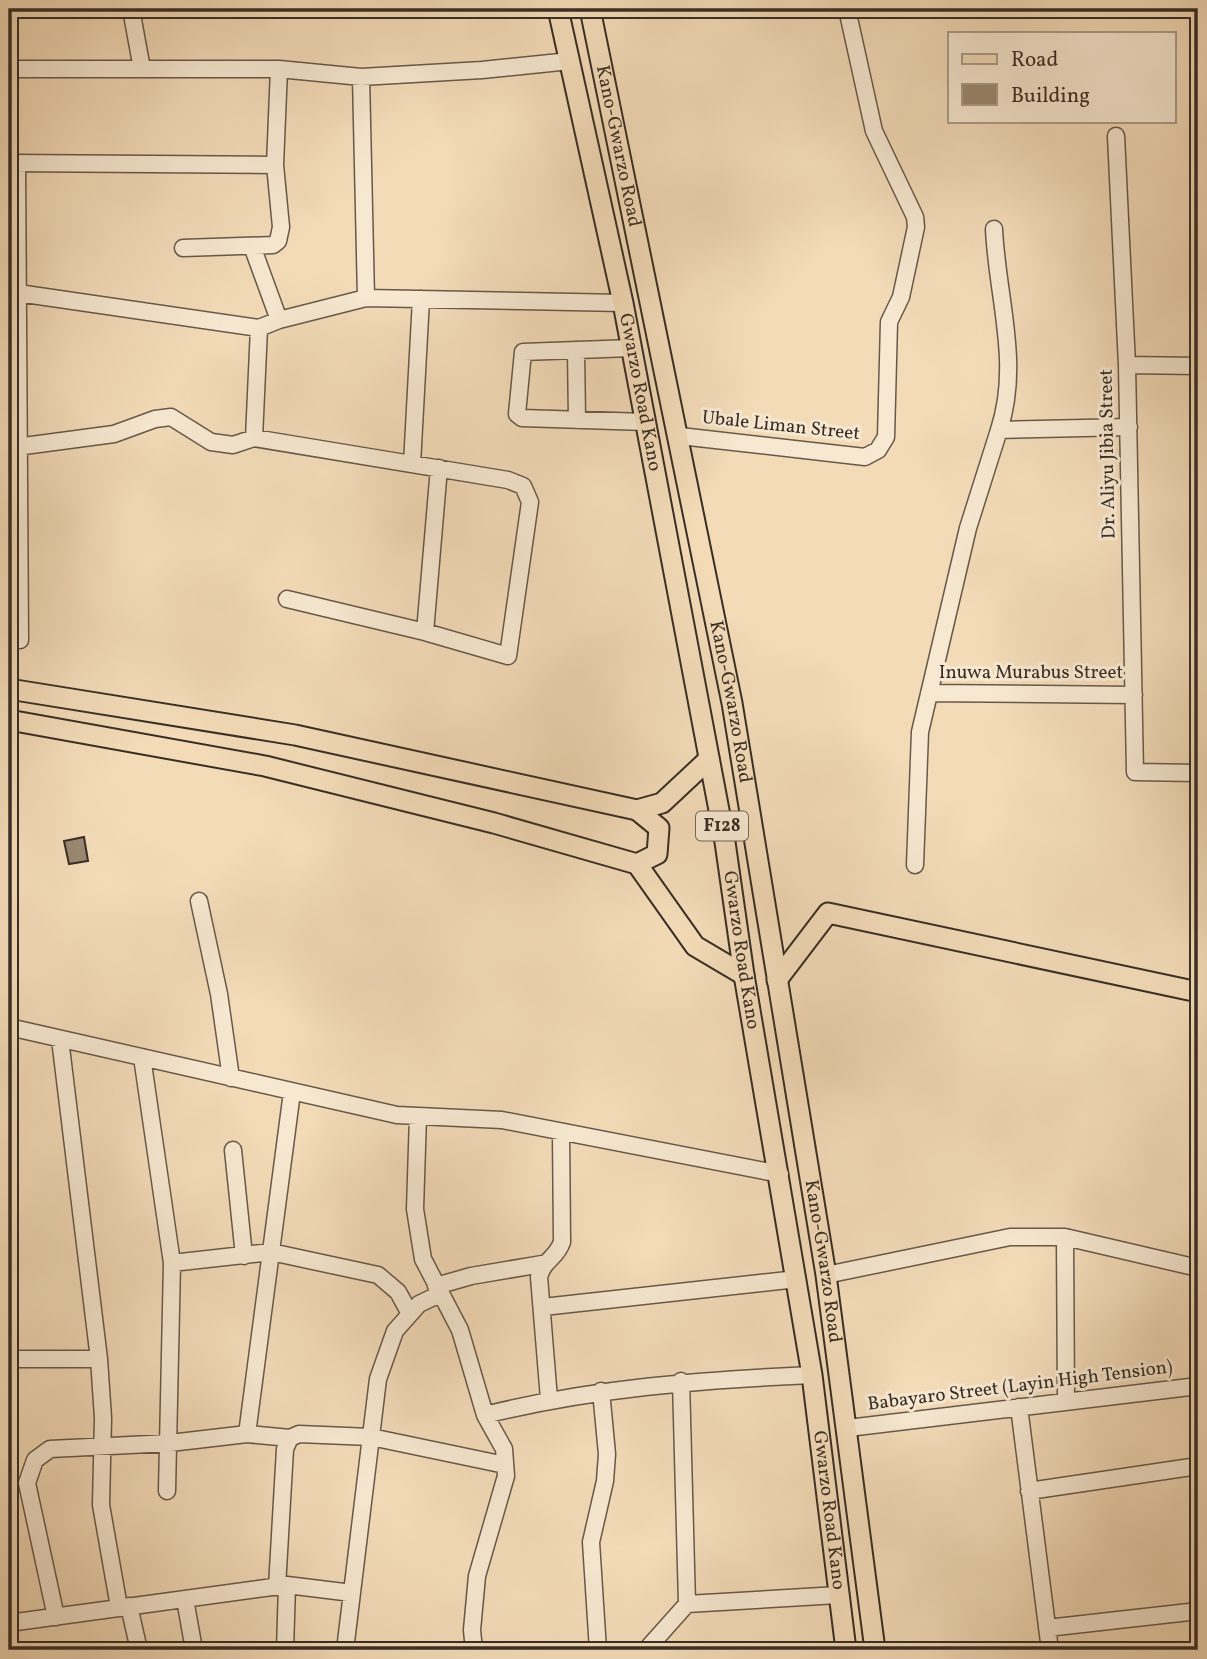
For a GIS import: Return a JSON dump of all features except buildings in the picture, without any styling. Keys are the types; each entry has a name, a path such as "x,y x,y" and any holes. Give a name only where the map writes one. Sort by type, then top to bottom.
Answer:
{"main road":[{"name":"Gwarzo Road Kano","path":"558,9 623,303 725,842 744,975 780,1174 812,1375 846,1650"},
{"name":"Kano-Gwarzo Road","path":"590,9 616,145 680,436 732,702 848,1427 875,1650"},
{"path":"9,689 295,735 637,810 660,828 657,854 637,864"},
{"path":"9,720 265,765 494,823 637,864 695,946 744,975"},
{"path":"637,810 662,803 709,759"},
{"path":"777,980 828,913 1198,992"}],"street":[{"path":"131,9 142,69"},
{"name":"Ubale Liman Street","path":"680,436 865,457 878,450 886,437 889,322 901,297 916,227 915,217 874,131 847,9"},
{"path":"9,69 279,69 361,77 482,70 570,61"},
{"path":"183,248 273,245 280,235 275,165 279,69"},
{"path":"361,77 366,298"},
{"name":"Dr. Aliyu Jibia Street","path":"1116,136 1129,427 1135,772 1198,773"},
{"path":"9,640 20,640 14,448 18,293 13,163 275,165"},
{"path":"915,865 918,756 929,694 968,528 1007,407 1010,377 1004,306 996,272 994,229"},
{"path":"252,246 279,320"},
{"path":"18,293 259,328 279,320 366,298 623,303"},
{"path":"412,464 421,299"},
{"path":"254,438 259,328"},
{"path":"632,348 523,352 517,414 522,418 646,422"},
{"path":"576,350 577,420"},
{"path":"1127,365 1198,366"},
{"path":"14,448 114,434 155,419 171,417 211,442 233,445 254,438 508,480 523,486 530,502 508,656 425,632 287,599"},
{"path":"999,430 1129,427"},
{"path":"425,632 439,468"},
{"name":"Inuwa Murabus Street","path":"929,694 1134,695"},
{"path":"199,901 219,994 231,1078"},
{"path":"9,1027 397,1115 502,1120 780,1174"},
{"path":"60,1039 99,1359 101,1505 124,1607 139,1650"},
{"path":"142,1058 172,1263 167,1491"},
{"path":"247,1434 292,1092"},
{"path":"418,1116 415,1168 418,1192 415,1209 423,1259 460,1330 485,1415 504,1450 506,1476 477,1576 472,1630 474,1650"},
{"path":"345,1650 378,1378 395,1331 419,1304 438,1290 542,1264 559,1251 562,1242 561,1132"},
{"path":"233,1150 244,1256"},
{"path":"825,1275 1010,1237 1065,1237 1198,1268"},
{"path":"1065,1237 1066,1401"},
{"path":"172,1263 271,1252 377,1275 398,1292 410,1314"},
{"path":"542,1264 539,1276 549,1399"},
{"path":"543,1307 797,1279"},
{"path":"9,1359 99,1359"},
{"path":"485,1415 549,1399 681,1381 812,1375"},
{"path":"646,1650 687,1604 681,1381"},
{"name":"Babayaro Street (Layin High Tension)","path":"848,1427 1198,1385"},
{"path":"598,1650 592,1542 605,1481 607,1454 601,1391"},
{"path":"1019,1407 1050,1650"},
{"path":"57,1617 27,1483 35,1460 50,1449 170,1443 247,1434 290,1438 299,1434 371,1437 505,1465"},
{"path":"285,1650 282,1586 285,1449 290,1438"},
{"path":"1029,1491 1198,1466"},
{"path":"9,1623 282,1586 352,1593"},
{"path":"687,1604 838,1595"},
{"path":"185,1599 194,1650"},
{"path":"1047,1629 1198,1611"}]}
